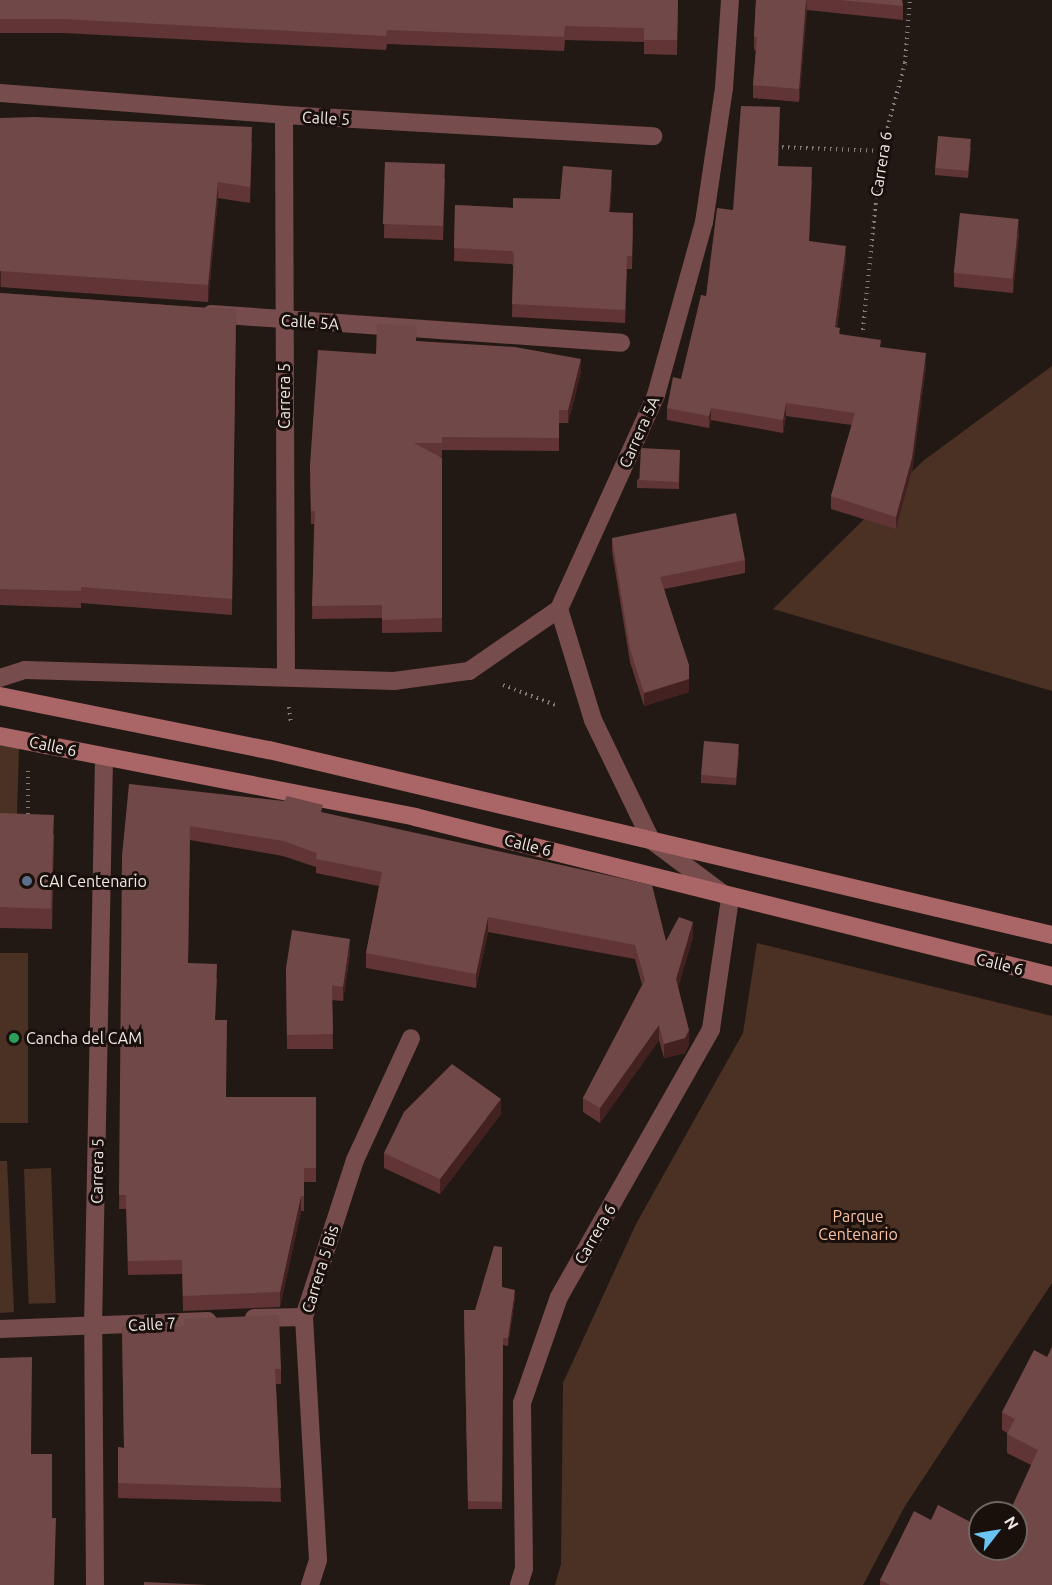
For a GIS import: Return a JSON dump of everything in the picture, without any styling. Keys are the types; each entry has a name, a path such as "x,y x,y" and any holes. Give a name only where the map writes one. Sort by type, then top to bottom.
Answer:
{"street":[{"name":"Carrera 5A","path":"559,609 656,395 704,222 731,24 730,0"},
{"name":"Calle 5","path":"0,93 284,115 653,136"},
{"name":"Carrera 5","path":"284,115 286,676"},
{"name":"Calle 5A","path":"189,312 621,343"},
{"path":"0,678 25,670 394,681 469,671 559,609 593,720 651,840 730,898"},
{"name":"Calle 6","path":"0,696 295,756 1052,935"},
{"name":"Calle 6","path":"0,736 415,818 730,898 1052,976"},
{"name":"Carrera 5","path":"95,1585 93,1327 104,758"},
{"name":"Carrera 6","path":"519,1585 524,1569 522,1403 559,1297 711,1029 730,898"},
{"name":"Carrera 5 Bis","path":"310,1585 318,1560 304,1317 355,1160 411,1038"},
{"name":"Calle 7","path":"0,1329 304,1317"}],"path":[{"name":"Carrera 6","path":"863,330 881,151 905,63 910,0"},
{"path":"716,144 881,151"},
{"path":"469,671 593,720"},
{"path":"286,676 295,756"},
{"path":"27,740 28,822"}],"green space":[{"path":"1052,366 1052,691 773,609 923,461"},
{"path":"0,745 19,748 17,814 0,814"},
{"name":"Parque Centenario","path":"757,943 1052,1016 1052,1283 905,1506 863,1585 555,1585 561,1564 563,1383 636,1224 743,1033"},
{"name":"Cancha del CAM","path":"0,953 28,953 28,1123 0,1123"},
{"path":"0,1161 7,1161 14,1312 0,1313"},
{"path":"51,1168 56,1303 29,1304 24,1169"}],"building":[{"path":"0,0 678,0 677,40 644,40 644,28 565,26 564,37 387,30 386,36 64,19 0,19"},
{"path":"756,0 806,0 799,89 753,85 757,37 754,37"},
{"path":"839,0 902,0 903,6"},
{"path":"741,106 780,107 778,166 812,167 809,241 846,246 835,327 840,328 839,334 881,340 880,347 926,353 912,458 896,517 831,496 855,413 786,403 783,420 711,408 709,416 667,408 673,377 681,379 701,295 706,296 717,208 733,210"},
{"path":"35,117 252,127 250,187 218,182 208,285 0,271 0,118"},
{"path":"938,136 971,139 968,171 935,168"},
{"path":"385,162 445,164 443,226 383,224"},
{"path":"563,166 612,170 609,212 633,213 632,256 627,256 625,310 512,304 514,254 512,251 454,248 455,205 513,208 513,198 560,199"},
{"path":"960,213 1019,219 1012,279 954,273"},
{"path":"0,293 236,310 232,599 81,587 81,591 0,589"},
{"path":"377,324 417,326 416,341 515,347 581,359 568,410 559,410 559,438 442,437 442,443 414,443 442,458 442,618 382,620 382,605 312,606 315,511 311,511 310,465 318,350 376,354"},
{"path":"641,448 680,450 678,482 639,480"},
{"path":"736,513 745,560 660,577 689,665 689,679 644,693 630,649 612,538"},
{"path":"704,741 739,744 736,778 701,775"},
{"path":"129,784 284,801 287,796 323,805 321,812 652,885 666,941 679,917 693,922 676,979 689,1030 685,1038 664,1044 659,1025 600,1108 583,1098 645,980 635,945 488,917 476,974 366,953 382,872 316,859 317,853 283,841 190,826 188,963 217,964 215,1020 227,1020 226,1097 316,1097 316,1168 304,1168 304,1196 301,1196 280,1292 183,1296 182,1260 128,1261 126,1195 119,1195 122,856"},
{"name":"CAI Centenario","path":"0,813 54,815 51,909 0,907"},
{"path":"292,930 350,939 343,987 332,985 333,1034 287,1035 286,968"},
{"path":"452,1064 501,1099 440,1179 384,1153 404,1112"},
{"path":"494,1246 502,1247 502,1287 515,1290 508,1338 503,1338 502,1502 468,1501 464,1310 475,1310"},
{"path":"279,1315 281,1369 275,1369 281,1488 118,1483 118,1447 124,1448 122,1326 184,1326 184,1319"},
{"path":"1052,1347 1052,1585 890,1585 880,1580 914,1511 931,1520 938,1505 968,1521 968,1561 1028,1561 1028,1501 1015,1501 1038,1450 1007,1434 1015,1419 1002,1412 1034,1350 1047,1357"},
{"path":"32,1357 31,1454 52,1454 52,1518 56,1518 54,1585 0,1585 0,1358"},
{"path":"144,1582 208,1585 144,1585"}],"place":[{"name":"CAI Centenario","path":"27,881"},
{"name":"Cancha del CAM","path":"14,1038"}]}
